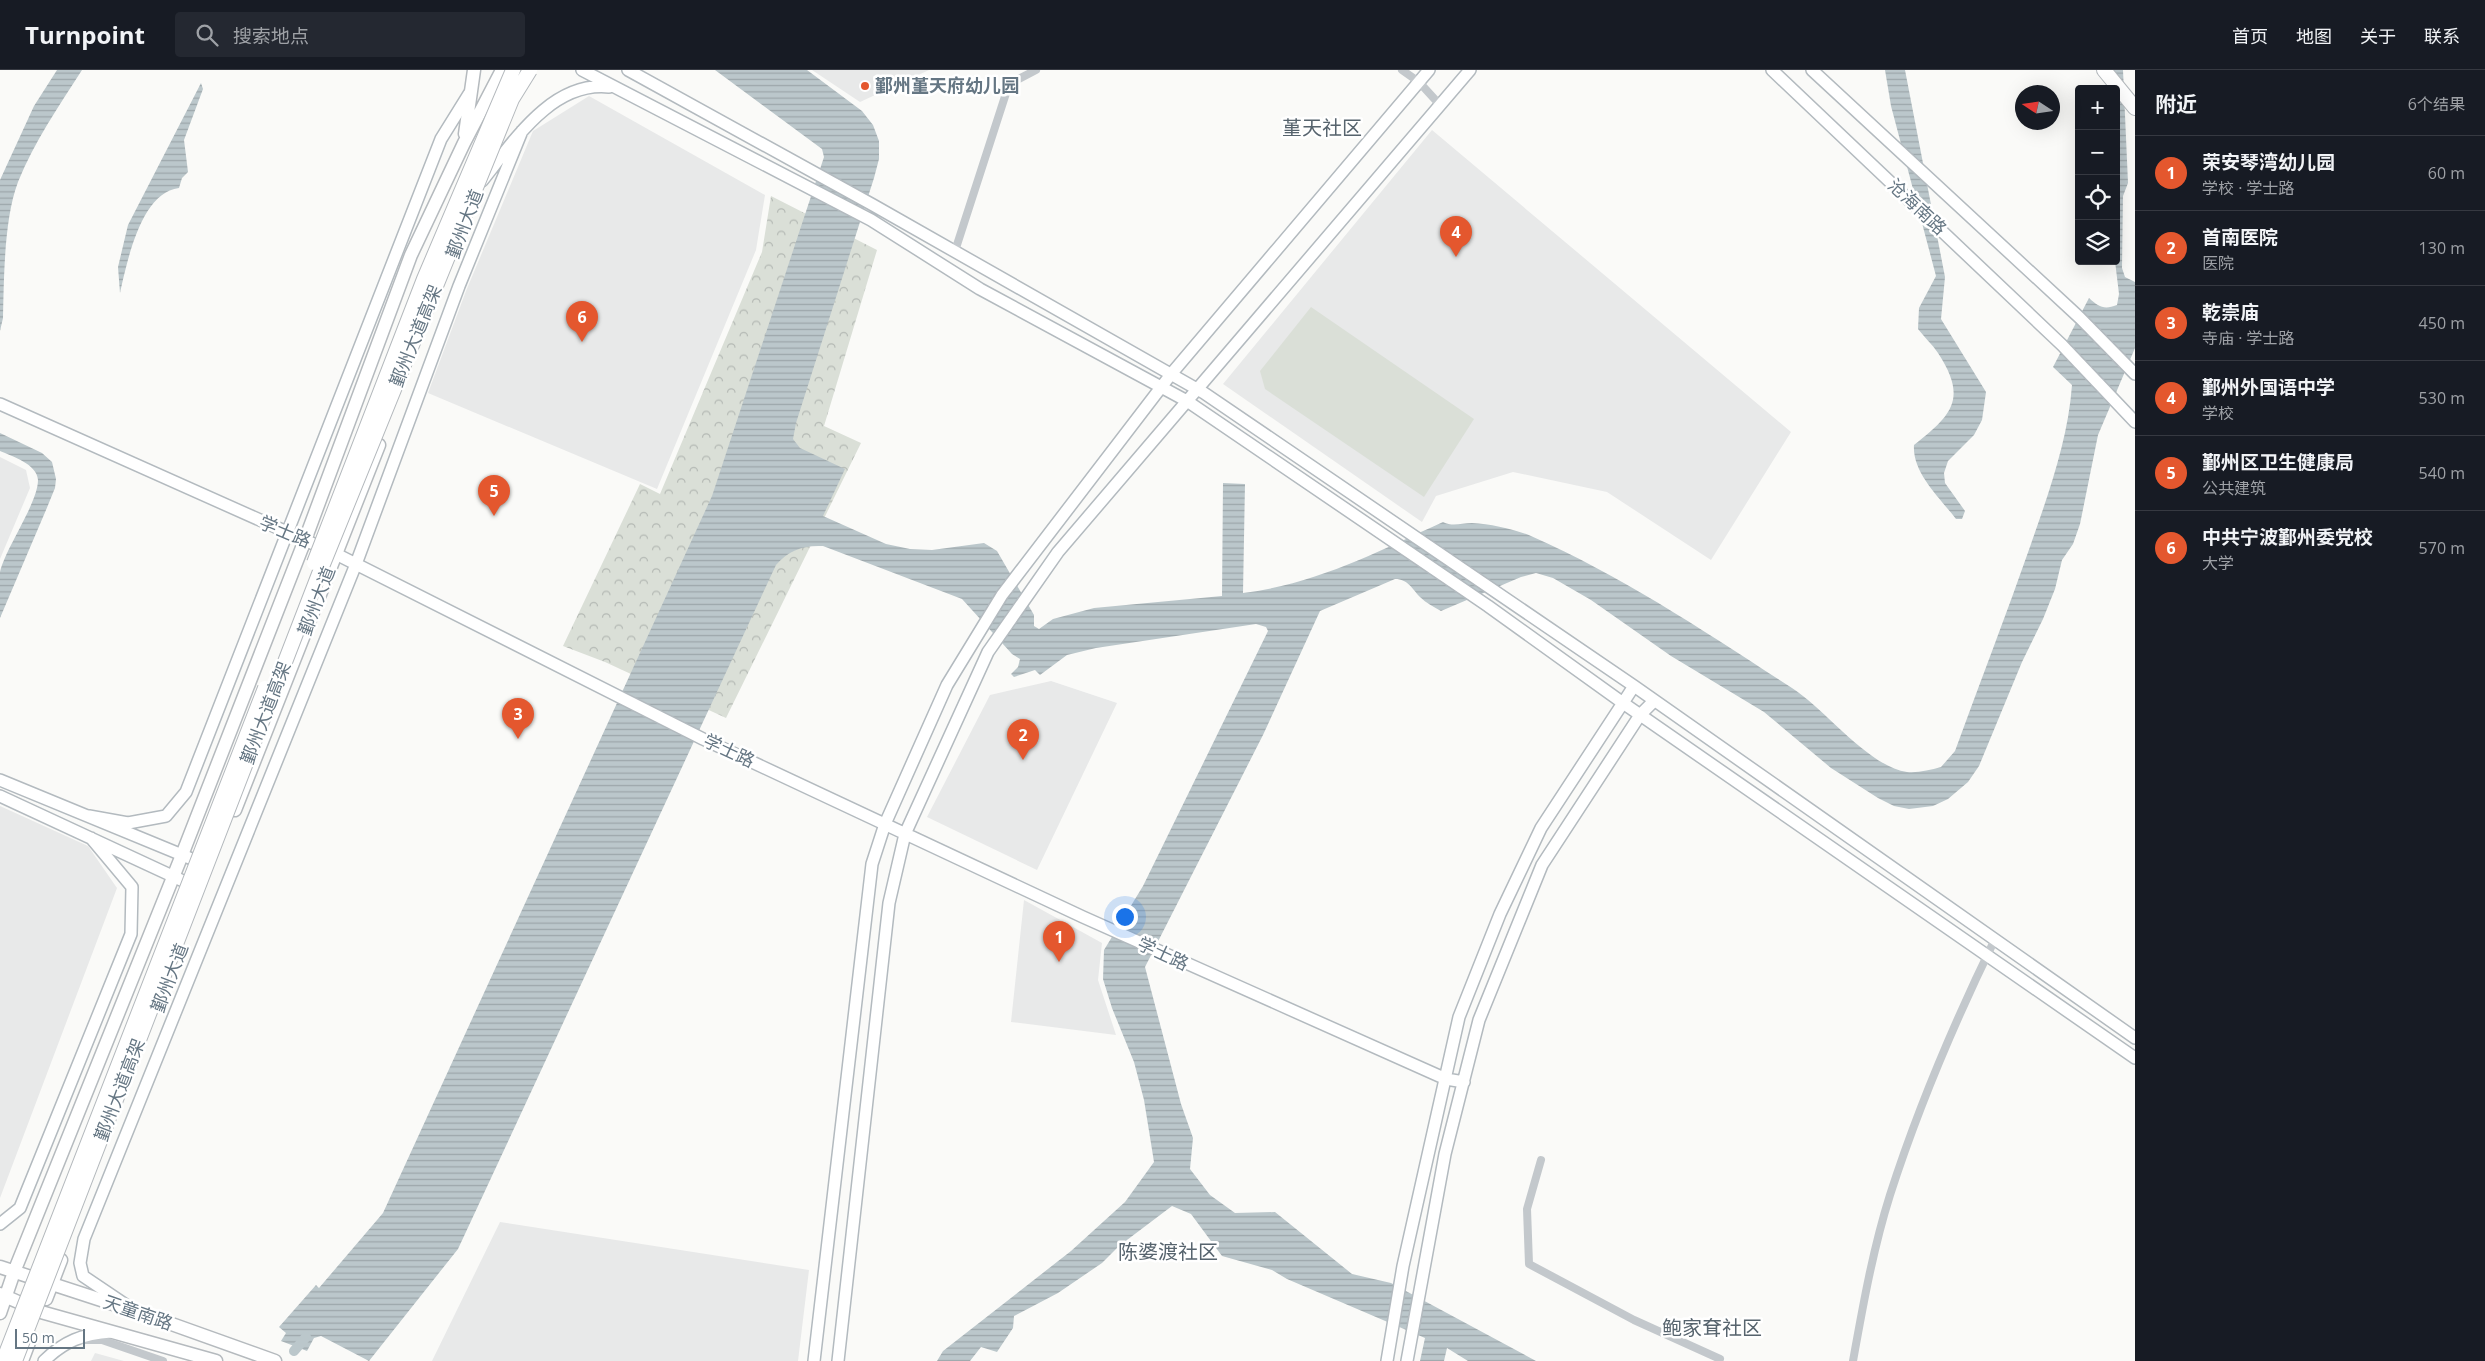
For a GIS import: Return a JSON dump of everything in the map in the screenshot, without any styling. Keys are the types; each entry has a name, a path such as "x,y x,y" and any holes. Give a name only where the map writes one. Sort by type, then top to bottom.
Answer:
{"highway":[{"name":"鄞州大道高架","path":"3,1361 424,279 513,70"},
{"name":"鄞州大道高架","path":"15,1361 319,574 512,99 530,70"},
{"path":"2104,70 2135,108"}],"main road":[{"path":"464,143 469,94 474,70"},
{"name":"鄞州大道","path":"0,1313 3,1295 174,877 305,540 411,255 464,143 502,70"},
{"name":"鄞州大道","path":"22,1361 506,119 537,70"},
{"name":"天童南路","path":"0,1267 138,1312 274,1361"},
{"path":"3,1295 41,1312 216,1361"}],"street":[{"path":"582,70 871,220 980,289 1187,401 1380,531 1640,715 2135,1058"},
{"path":"628,70 873,205 1172,373 1197,389 1634,686 2135,1038"},
{"path":"954,251 1009,84 1036,70"},
{"path":"1402,70 1419,82 1440,105"},
{"path":"814,1361 872,864 885,824 947,685 1002,595 1172,373 1429,70"},
{"path":"838,1361 889,903 905,834 988,652 1058,552 1470,70"},
{"name":"沧海南路","path":"1772,70 2062,345 2135,422"},
{"name":"沧海南路","path":"1812,70 2080,318 2132,369"},
{"path":"482,181 522,131 559,98 595,85 614,87"},
{"path":"89,816 128,823 166,816 186,792 441,139 469,94"},
{"name":"鄞州大道","path":"138,1312 83,1276 80,1263 84,1239 356,564 459,286 522,131"},
{"name":"学士路","path":"0,404 336,554 703,739 1179,962 1446,1079 1464,1082"},
{"path":"1387,1361 1403,1266 1460,1017 1500,914 1541,828 1634,686"},
{"path":"1407,1361 1446,1154 1480,1020 1542,865 1640,715 1654,701"},
{"path":"0,780 213,867"},
{"path":"0,796 204,890"},
{"path":"0,1224 20,1208 131,934 132,887 91,838"},
{"path":"1853,1361 1867,1281 1890,1195 1924,1103 1995,939"},
{"path":"1540,1160 1527,1209 1529,1264 1634,1320 1720,1359 1719,1361"},
{"path":"44,1361 60,1345 73,1340 110,1332 129,1337"},
{"path":"73,1340 102,1340 163,1361"}],"shaded area":[{"path":"57,70 82,70 39,138 24,167 13,197 7,231 3,318 0,331 0,180 34,106"},
{"path":"715,70 807,70 862,111 873,125 879,141 879,159 874,178 796,423 793,439 800,448 845,469 823,516 886,544 910,549 932,550 984,543 997,551 1034,615 1034,626 1039,629 1053,619 1094,608 1222,596 1223,483 1245,484 1243,593 1270,589 1321,574 1370,555 1443,522 1454,525 1472,523 1502,527 1531,536 1565,552 1665,607 1805,697 1878,760 1893,768 1911,772 1941,767 1955,751 2013,596 2057,466 2070,405 2072,385 2053,367 2089,298 2102,307 2117,305 2119,294 2115,265 2120,265 2120,85 2115,85 2112,70 2123,70 2128,183 2123,196 2122,268 2125,277 2135,282 2135,348 2098,435 2080,524 2073,544 2062,560 2055,589 2043,619 2022,662 1979,766 1968,782 1948,799 1933,806 1909,809 1894,806 1831,768 1764,712 1671,656 1591,600 1553,578 1536,573 1521,577 1441,611 1422,599 1407,583 1395,579 1320,611 1263,735 1145,967 1181,1104 1193,1138 1190,1169 1210,1195 1235,1213 1275,1212 1352,1274 1391,1283 1536,1361 1468,1361 1447,1348 1444,1361 1420,1361 1425,1338 1287,1279 1272,1270 1222,1256 1191,1214 1172,1206 1119,1246 1102,1263 1058,1293 1014,1316 1013,1328 997,1352 981,1347 970,1361 937,1361 943,1351 1071,1251 1125,1202 1154,1162 1144,1100 1134,1062 1112,1008 1103,979 1104,950 1143,886 1268,631 1266,627 1256,624 1096,648 1067,655 1040,675 1035,670 1014,677 1011,674 1018,667 1020,659 1012,654 962,599 823,546 809,546 791,552 776,565 458,1249 369,1361 321,1336 314,1338 307,1351 281,1341 286,1333 279,1327 316,1285 319,1288 383,1213 712,496 824,157 822,149"},
{"name":"鄞州堇天府幼儿园","path":"812,70 929,70 860,102"},
{"path":"1885,70 1905,70 1945,277 1941,319 1986,392 1982,420 1974,435 1948,461 1944,473 1945,483 1965,511 1962,519 1956,519 1928,485 1917,465 1915,455 1914,445 1946,415 1952,405 1954,394 1947,369 1936,350 1918,329 1919,308 1936,276 1891,106"},
{"path":"201,83 203,89 184,140 188,172 182,178 179,188 166,192 145,215 132,247 120,293 118,267 128,225"},
{"path":"589,96 765,195 756,250 657,489 428,393 466,291 533,131"},
{"path":"1432,130 1791,432 1711,560 1607,492 1513,472 1436,496 1422,522 1223,384"},
{"path":"0,433 42,453 52,462 56,479 55,488 0,618 0,572 8,550 33,501 38,480 37,474 29,465 0,451"},
{"path":"0,457 26,470 30,488 0,559"},
{"path":"1051,681 1117,703 1037,870 927,817 990,695"},
{"path":"0,806 88,846 117,888 0,1198"},
{"path":"1024,900 1102,943 1098,980 1116,1035 1011,1022"},
{"path":"500,1222 809,1270 798,1361 432,1361"},
{"path":"95,1353 124,1361 91,1361"}],"green space":[{"path":"771,196 877,250 824,426 861,443 726,718 605,662 563,646 640,484 660,494 762,252"},
{"path":"1311,307 1474,419 1424,497 1265,389 1260,371"}],"waterway":[{"path":"294,1351 306,1337"}],"place":[{"name":"鄞州堇天府幼儿园","path":"865,86"},
{"name":"鄞州外国语中学","path":"1456,257"},
{"name":"中共宁波鄞州委党校","path":"582,342"},
{"name":"鄞州区卫生健康局","path":"494,516"},
{"name":"乾崇庙","path":"518,739"},
{"name":"首南医院","path":"1023,760"},
{"name":"荣安琴湾幼儿园","path":"1059,962"}],"district":[{"name":"堇天社区","path":"1322,128"},
{"name":"陈婆渡社区","path":"1168,1252"},
{"name":"鲍家耷社区","path":"1712,1328"}]}
